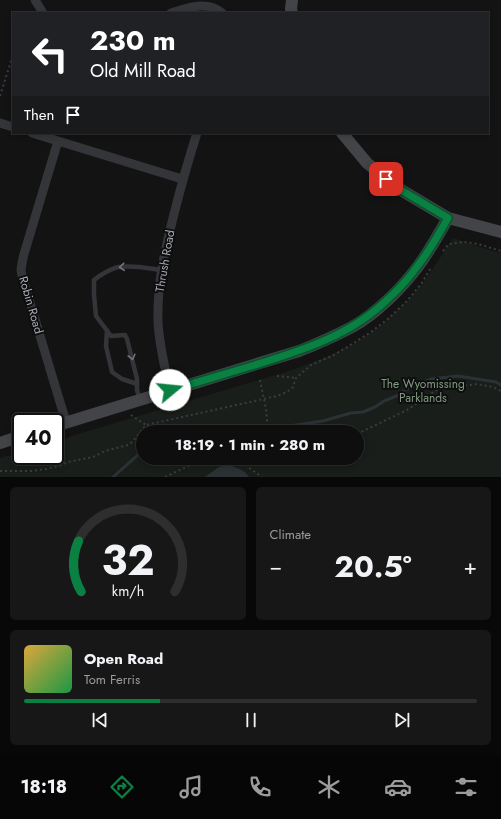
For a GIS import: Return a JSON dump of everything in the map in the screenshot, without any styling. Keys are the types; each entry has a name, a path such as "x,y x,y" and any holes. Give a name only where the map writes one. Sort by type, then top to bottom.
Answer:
{"street":[{"path":"35,0 42,12"},
{"path":"174,12 202,5 214,8 220,12"},
{"path":"0,123 12,127"},
{"path":"35,134 182,179"},
{"name":"Thrush Road","path":"170,390 162,358 159,332 158,293 167,239 182,179 197,134"},
{"path":"343,134 367,163 396,187 448,218 501,232"},
{"name":"Robin Road","path":"58,141 24,254 21,270 58,413"},
{"path":"64,423 299,351 324,341 353,326 388,299 410,276 448,218"},
{"path":"0,442 12,439"}],"lane":[{"path":"140,400 137,390 137,379 125,335 111,336 96,316 94,280 118,267 141,267 161,270"},
{"path":"107,330 106,346 112,372 122,379 137,384"}],"path":[{"path":"0,96 12,58"},
{"path":"277,376 296,378"},
{"path":"260,380 266,408 267,425"},
{"path":"364,430 406,410 438,388 477,384 492,387 501,391"},
{"path":"131,415 146,425 220,408"},
{"path":"0,470 32,471 46,469 68,462 93,457 105,451 128,445 136,437"},
{"path":"165,477 190,465"},
{"path":"246,465 262,477"}],"green space":[{"name":"The Wyomissing Parklands","path":"453,238 501,253 501,477 0,477 0,458 12,455 12,465 64,465 64,438 292,370 321,359 350,346 379,327 409,299 426,279"}],"shaded area":[{"path":"226,465 232,466 245,472 249,477 205,477 219,467"}],"waterway":[{"path":"296,425 323,421 351,413 363,412 399,395 405,390 431,379 458,376 496,382 501,385"},
{"path":"113,477 136,457"}],"route":[{"path":"170,390 291,354 324,341 353,326 388,299 410,276 419,264 448,218 396,187 386,179"}]}
